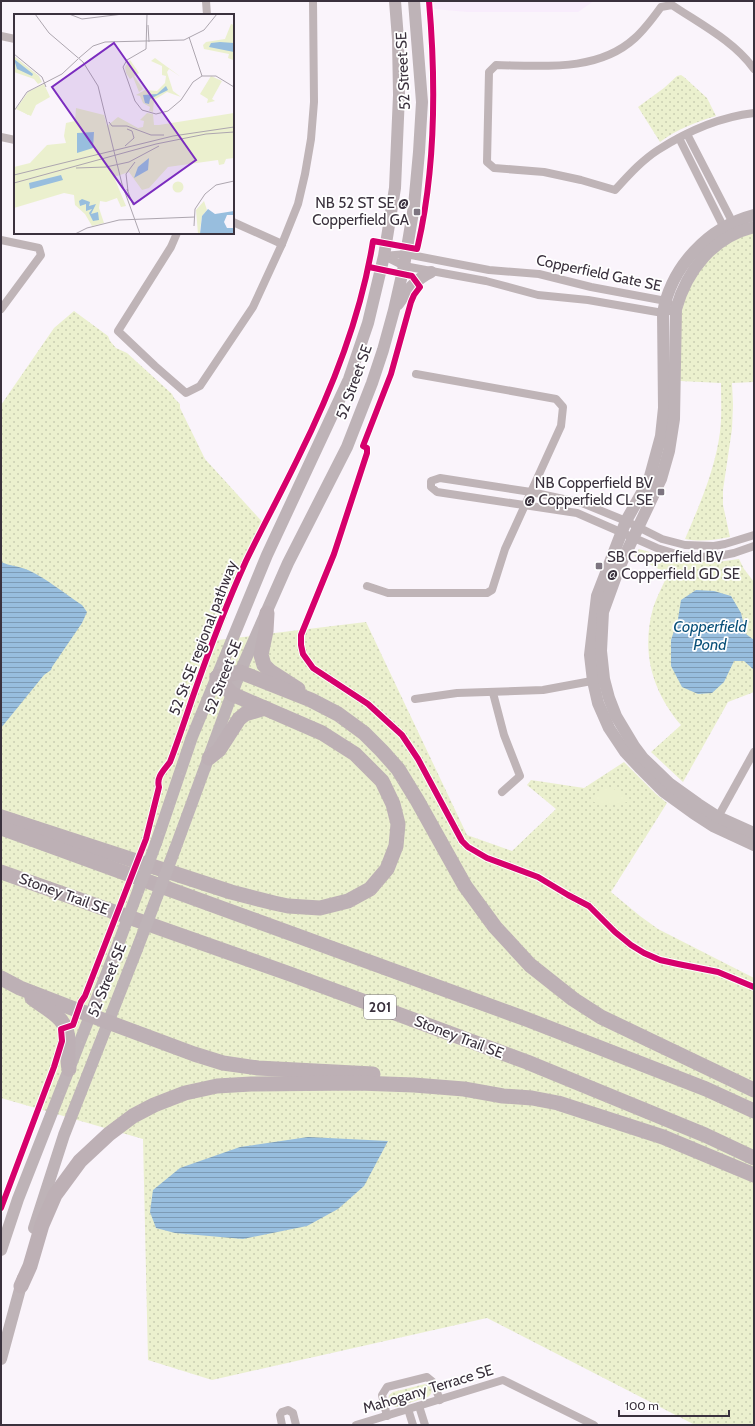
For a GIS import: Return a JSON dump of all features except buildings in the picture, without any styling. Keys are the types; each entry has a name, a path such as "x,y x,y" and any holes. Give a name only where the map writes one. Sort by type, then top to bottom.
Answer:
{"highway":[{"path":"266,613 266,631 261,655 264,665 270,671 294,686 310,700"},
{"path":"1,817 231,892 288,906 320,908 348,901 370,888 387,869 396,846 398,824 393,804 382,781 355,754 322,733 232,694 217,677 240,672 310,700 338,714 364,733 382,751 394,765 417,800 466,886 495,927 530,965 573,999 601,1017 754,1090"},
{"path":"209,758 218,750 239,719 245,714 265,708"},
{"name":"201","path":"1,828 526,1019 706,1089 754,1111"},
{"name":"Stoney Trail SE","path":"1,872 290,974 527,1062 705,1135 754,1158"},
{"path":"1,978 20,988 108,1022 194,1054 223,1063 258,1068 414,1076 464,1082 505,1090 532,1098 558,1103 663,1137 754,1175"},
{"path":"20,988 63,1022 66,1028 68,1040 67,1059 69,1069"},
{"path":"21,1286 30,1266 42,1226 55,1195 80,1162 109,1134 133,1116 185,1092 217,1086 251,1084 358,1083 464,1089 503,1096 532,1098"}],"main road":[{"name":"52 Street SE","path":"1,1250 18,1199 119,942 156,842 192,737 267,555 349,378 368,323 384,256 395,188 400,95 398,39 394,1"},
{"name":"52 Street SE","path":"1,1360 36,1224 64,1135 137,949 240,672 288,563 346,447 372,383 383,350 404,266 414,206 419,152 422,102 414,1"},
{"path":"754,216 696,249 672,285 666,301 663,313 669,414 669,451 661,479 619,568 603,612 598,680 598,703 609,728 625,752 639,767 664,792 693,813 713,826 754,845"},
{"path":"754,227 730,229 694,268 686,282 676,309 669,414 661,436 649,480 624,527 597,596 590,655 598,680 609,698 616,716 643,758 670,784 718,817 754,833"},
{"path":"394,310 409,288 416,281 431,272"}],"street":[{"path":"206,1 207,14"},
{"path":"177,234 172,247 118,331 186,393 200,386 253,307 282,244 298,204 311,139 314,102 313,1"},
{"path":"754,69 727,41 672,5 661,7 649,24 635,39 614,53 595,61 547,66 496,65 489,72 487,162 494,168 544,172 581,180 615,190 636,168 657,151 679,138 721,121 754,114"},
{"path":"1,36 14,39"},
{"path":"687,134 709,177 730,229"},
{"path":"1,137 14,140"},
{"path":"679,138 700,182 730,229"},
{"path":"700,182 709,177"},
{"path":"234,222 282,244"},
{"path":"1,240 38,248 41,255 1,309"},
{"name":"Copperfield Gate SE","path":"384,256 406,254 489,270 538,274 591,287 666,301 676,309"},
{"name":"Copperfield Gate SE","path":"384,256 404,266 486,281 538,295 588,300 663,313 676,309"},
{"path":"367,586 388,592 487,593 492,590 505,549 561,426 563,407 556,399 416,374"},
{"path":"754,535 714,546 691,545 636,533 624,527 577,513 437,492 431,487 432,481 440,478 531,492 582,502 636,533 657,548 683,556 714,557 734,553 754,546"},
{"path":"415,699 457,693 543,690 598,680"},
{"path":"493,692 504,735 520,776 502,792"},
{"path":"718,817 754,752"},
{"path":"387,1416 382,1394 387,1388 427,1377 433,1382 440,1400"},
{"name":"Mahogany Terrace SE","path":"356,1425 503,1380 594,1425"},
{"path":"418,1406 425,1425"},
{"path":"408,1409 413,1425"},
{"path":"282,1425 280,1415 282,1412 288,1410 293,1413 296,1425"}],"shaded area":[{"path":"433,1 594,1 578,12 467,12 434,9"}],"green space":[{"path":"681,75 707,98 716,116 687,126 660,142 638,107 664,88 677,76"},
{"path":"754,232 754,382 732,383 732,429 723,490 723,505 730,537 708,540 685,539 715,460 721,426 721,383 680,381 680,315 689,284 712,254 735,238"},
{"path":"74,311 108,336 116,348 127,353 172,394 180,404 180,408 205,459 266,526 240,583 218,640 366,622 467,835 512,851 556,809 527,785 531,780 584,788 624,762 667,803 611,892 658,929 754,978 754,1425 695,1425 487,1318 212,1380 148,1360 143,1139 1,1098 1,405 54,328"},
{"path":"639,549 682,561 717,562 739,559 744,569 754,582 754,692 728,702 683,782 651,752 681,725 671,712 656,685 649,655 648,640 653,608 668,574 634,556"},
{"path":"606,788 620,792 628,798 628,802 611,806 590,801 596,793"},
{"path":"425,1384 430,1387 431,1390 428,1397 396,1407 391,1405 388,1401 389,1395 393,1392"}],"water":[{"path":"1,562 25,569 42,578 82,605 87,612 82,623 51,670 44,675 1,728"},
{"name":"Copperfield Pond","path":"696,590 714,591 731,596 741,613 746,634 754,640 754,670 744,661 734,661 724,682 712,693 698,694 682,687 671,666 671,640 678,619 681,600"},
{"path":"308,1137 388,1141 364,1186 338,1209 307,1226 243,1239 175,1233 156,1228 150,1212 153,1190 180,1168 240,1147"}],"cycle path":[{"name":"52 St SE regional pathway","path":"1,1208 54,1067 62,1041 61,1029 73,1025 81,1002 85,996 146,839 159,787 158,783 160,777 170,762 204,664 224,612 246,561 292,471 334,379 361,297 373,241 417,249 428,185 433,124 433,62 429,1"},
{"path":"369,267 412,276 420,287 411,302 391,374 363,446 367,448 367,453 334,554 301,635 303,654 313,668 368,704 402,735 418,759 462,841 468,847 487,858 538,877 589,906 615,932 644,953 660,960 718,972 754,987"}],"place":[{"name":"NB 52 ST SE @ Copperfield GA","path":"417,212"},
{"name":"NB Copperfield BV @ Copperfield CL SE","path":"661,492"},
{"name":"SB Copperfield BV @ Copperfield GD SE","path":"599,566"}]}
